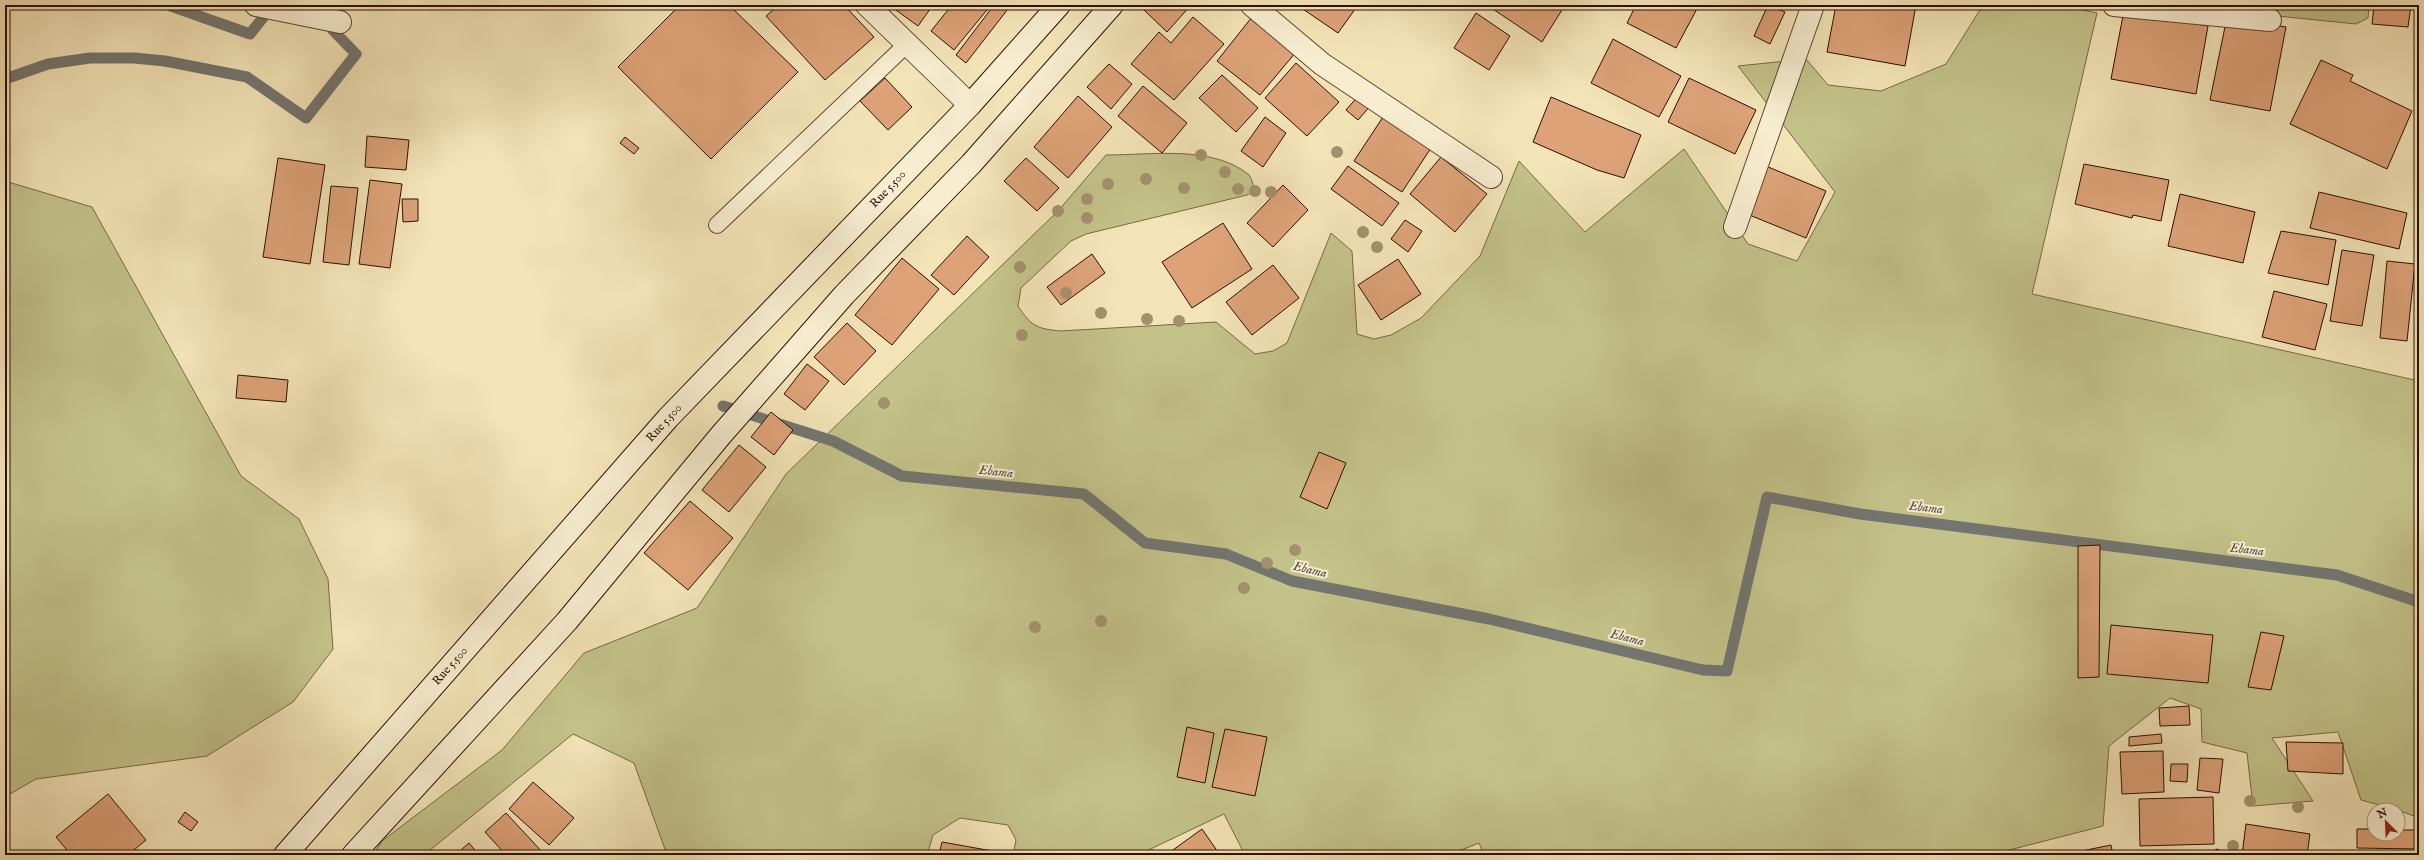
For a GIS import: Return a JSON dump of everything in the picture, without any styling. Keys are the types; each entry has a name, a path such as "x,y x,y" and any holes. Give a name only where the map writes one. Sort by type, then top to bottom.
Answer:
{"main road":[{"path":"256,5 340,22"},
{"path":"867,5 970,105"},
{"name":"Rue 5.500","path":"285,855 668,418 938,136 970,105 1059,5"},
{"path":"353,855 567,621 716,442 814,329 971,164 1112,5"},
{"path":"1252,5 1322,64 1491,178"},
{"path":"1735,227 1813,5"},
{"path":"2114,5 2270,20"}],"lane":[{"path":"717,225 907,44"}],"shaded area":[{"path":"1983,5 2060,5 2097,13 2032,294 2419,381 2419,818 2406,813 2406,802 2368,802 2361,800 2338,732 2272,738 2313,801 2253,806 2247,753 2202,742 2201,709 2170,698 2109,746 2103,826 1990,855 1484,855 1479,843 1449,855 1245,855 1224,814 1138,855 1013,855 1016,840 1008,825 960,818 933,835 927,855 667,855 634,763 573,734 424,855 373,855 382,841 502,750 584,653 697,608 786,474 1058,211 1106,155 1161,153 1199,155 1217,159 1233,165 1248,174 1255,191 1247,195 1086,234 1071,241 1021,288 1018,306 1027,318 1035,325 1046,329 1061,331 1216,322 1255,354 1273,351 1287,343 1331,233 1352,251 1357,334 1374,339 1391,335 1421,318 1480,256 1519,161 1585,232 1684,149 1748,244 1797,261 1835,192 1738,66 1806,59 1828,85 1881,91 1946,64"},
{"path":"2169,5 2369,5 2368,18 2356,24"},
{"path":"5,181 92,207 241,476 299,519 328,579 333,649 293,702 207,756 36,779 5,797"}],"building":[{"path":"680,5 729,5 798,72 711,159 618,67"},
{"path":"779,5 844,5 874,37 825,80 766,16"},
{"path":"889,5 933,5 918,26"},
{"path":"952,5 991,5 954,50 931,31"},
{"path":"994,5 1011,5 966,63 956,55"},
{"path":"1148,5 1191,5 1167,32 1144,10"},
{"path":"1297,5 1358,5 1338,33"},
{"path":"1487,5 1565,5 1542,42"},
{"path":"1636,5 1699,5 1676,48 1627,23"},
{"path":"1768,5 1785,12 1770,44 1754,36"},
{"path":"1836,5 1916,5 1905,66 1827,52"},
{"path":"2125,5 2160,18 2208,26 2196,94 2111,79"},
{"path":"2374,5 2411,5 2408,27 2372,24"},
{"path":"1476,13 1510,36 1489,70 1454,48"},
{"path":"1193,17 1224,44 1174,100 1131,64 1159,32 1171,43"},
{"path":"1252,17 1296,52 1260,95 1217,61"},
{"path":"2227,17 2286,27 2270,111 2210,100"},
{"path":"1613,39 1681,76 1659,117 1591,83"},
{"path":"2321,60 2353,75 2350,81 2412,111 2387,169 2290,124"},
{"path":"1296,63 1339,102 1307,136 1265,98"},
{"path":"1109,64 1132,84 1111,109 1087,87"},
{"path":"1222,75 1258,108 1236,132 1199,98"},
{"path":"885,78 912,107 888,130 860,101"},
{"path":"1689,78 1756,110 1735,154 1668,122"},
{"path":"1143,86 1187,123 1162,153 1118,116"},
{"path":"1360,94 1372,104 1358,120 1346,110"},
{"path":"1078,96 1112,127 1068,178 1034,147"},
{"path":"1551,97 1641,135 1624,178 1597,170 1533,142"},
{"path":"1265,117 1286,133 1263,167 1241,151"},
{"path":"1383,117 1431,148 1402,192 1354,161"},
{"path":"367,136 409,140 406,170 365,167"},
{"path":"625,137 639,148 634,154 620,143"},
{"path":"1441,157 1487,194 1455,232 1410,194"},
{"path":"278,158 325,165 310,264 263,257"},
{"path":"1026,158 1059,188 1037,211 1004,181"},
{"path":"1761,164 1826,191 1806,238 1742,212"},
{"path":"2084,164 2169,180 2161,221 2133,215 2132,218 2075,204"},
{"path":"1348,166 1399,203 1382,226 1331,189"},
{"path":"370,180 402,184 390,268 359,264"},
{"path":"1283,185 1308,210 1273,247 1247,223"},
{"path":"331,186 358,188 349,265 323,262"},
{"path":"2319,192 2407,213 2399,249 2310,228"},
{"path":"2180,194 2255,212 2243,263 2168,246"},
{"path":"402,199 418,199 418,221 403,222"},
{"path":"1405,220 1422,231 1408,252 1391,239"},
{"path":"1223,223 1252,269 1192,308 1162,262"},
{"path":"2281,231 2336,240 2328,285 2268,273"},
{"path":"967,236 989,257 954,295 931,275"},
{"path":"2342,250 2374,255 2362,326 2330,321"},
{"path":"1092,254 1105,273 1061,305 1047,287"},
{"path":"902,258 939,289 892,345 855,315"},
{"path":"1398,259 1421,294 1381,320 1358,285"},
{"path":"2387,261 2415,264 2407,341 2380,338"},
{"path":"1273,265 1299,298 1252,335 1226,302"},
{"path":"2274,291 2327,304 2315,350 2262,337"},
{"path":"2419,311 2419,347 2417,346"},
{"path":"847,323 876,351 844,385 814,357"},
{"path":"807,364 829,381 805,410 784,394"},
{"path":"238,375 288,380 286,402 236,398"},
{"path":"771,412 793,430 774,455 751,437"},
{"path":"739,445 766,467 729,512 702,490"},
{"path":"1319,452 1346,463 1327,509 1300,497"},
{"path":"690,501 733,538 688,590 644,553"},
{"path":"2100,545 2099,677 2078,678 2078,546"},
{"path":"2111,625 2213,635 2208,683 2107,674"},
{"path":"2261,632 2284,636 2271,690 2248,687"},
{"path":"2189,706 2190,725 2160,726 2159,708"},
{"path":"1187,727 1214,733 1205,783 1177,777"},
{"path":"1225,729 1267,737 1255,796 1212,787"},
{"path":"2161,734 2162,743 2129,746 2129,737"},
{"path":"2286,742 2343,743 2343,774 2288,771"},
{"path":"2163,751 2164,792 2122,794 2120,752"},
{"path":"2200,758 2223,759 2219,793 2197,790"},
{"path":"2171,764 2188,764 2187,782 2170,781"},
{"path":"533,782 574,818 549,845 509,809"},
{"path":"108,794 146,840 128,855 71,855 56,837"},
{"path":"2213,797 2214,844 2140,846 2139,799"},
{"path":"185,812 198,822 191,831 178,822"},
{"path":"506,813 545,855 506,855 485,832"},
{"path":"2246,824 2310,834 2307,855 2242,855"},
{"path":"1202,829 1220,855 1166,855"},
{"path":"2357,829 2366,829 2366,842 2406,842 2406,830 2419,830 2418,849 2357,848"},
{"path":"942,842 998,852 998,855 939,855"},
{"path":"469,843 479,855 455,855"},
{"path":"2111,845 2113,855 2062,855"},
{"path":"2216,849 2230,854 2214,855"}],"waterway":[{"path":"168,5 250,34 272,6"},
{"path":"5,79 48,64 90,58 134,58 165,61 247,77 306,118 356,54 325,22"},
{"name":"Ebama","path":"723,406 833,441 902,476 1084,494 1145,543 1226,554 1292,581 1489,619 1703,670 1727,671 1767,497 1860,514 2337,575 2419,602"}]}
